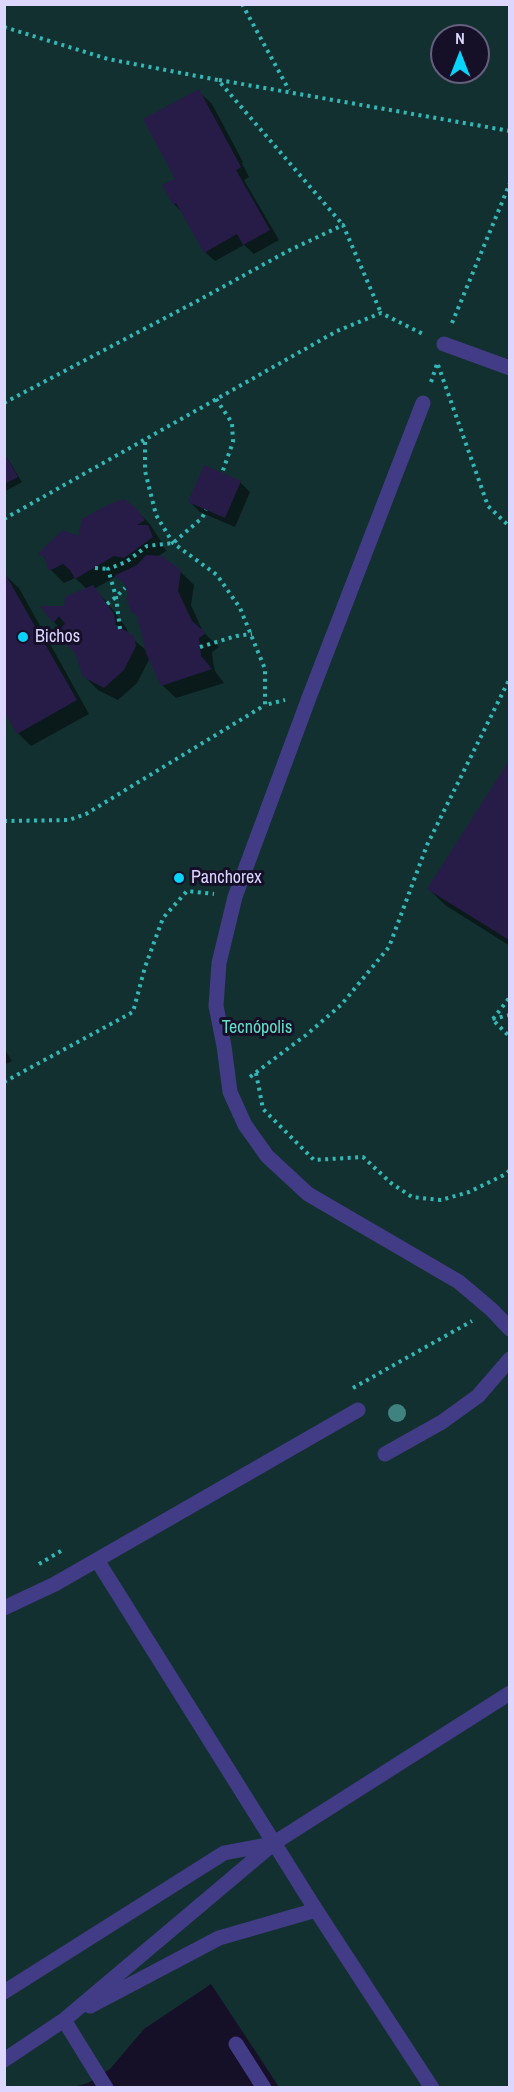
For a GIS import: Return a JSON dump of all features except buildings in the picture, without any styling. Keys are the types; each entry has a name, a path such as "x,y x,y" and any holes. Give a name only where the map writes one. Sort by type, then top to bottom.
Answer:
{"street":[{"path":"444,344 510,368"},
{"path":"423,403 310,694 235,897 219,963 216,1006 230,1092 245,1125 267,1156 308,1194 459,1282 510,1329"},
{"path":"386,1454 442,1422 478,1396 510,1359"},
{"path":"4,1608 55,1584 358,1410"},
{"path":"97,1560 316,1910 432,2088"},
{"path":"64,2020 274,1843 510,1693"},
{"path":"4,1992 224,1853 274,1843"},
{"path":"4,2060 64,2020 219,1938 316,1910"},
{"path":"64,2020 106,2088"},
{"path":"236,2043 264,2088"}],"path":[{"path":"242,4 289,91"},
{"path":"4,27 108,58 218,80 510,131"},
{"path":"218,80 343,225 381,313 444,344"},
{"path":"423,403 444,344 510,183"},
{"path":"4,403 288,251 343,225"},
{"path":"4,519 338,331 381,313"},
{"path":"438,364 488,506 510,527"},
{"path":"216,399 232,423 233,442 222,473"},
{"path":"145,441 145,471 156,515 173,543 217,574 240,608 265,669 265,705"},
{"path":"95,568 108,569 126,562 147,546 173,543 202,518 206,510"},
{"path":"108,569 116,597 120,629"},
{"path":"107,604 125,588"},
{"path":"200,647 236,636 252,634"},
{"path":"230,1092 306,1035 341,1005 389,947 427,845 510,678"},
{"path":"4,821 69,820 86,813 265,705 310,694"},
{"path":"4,1082 133,1012 145,967 163,918 187,891 235,897"},
{"path":"492,1019 510,997"},
{"path":"492,1019 510,1015"},
{"path":"492,1019 510,1037"},
{"path":"256,1072 263,1109 314,1160 363,1157 391,1183 412,1197 441,1200 469,1192 507,1174 510,1170"}],"green space":[{"name":"Tecnópolis","path":"5,5 509,5 509,2087 279,2087 211,1984 144,2029 110,2069 88,2083 73,2087 5,2088"}],"place":[{"name":"Bichos","path":"23,637"},
{"name":"Panchorex","path":"179,878"}]}
